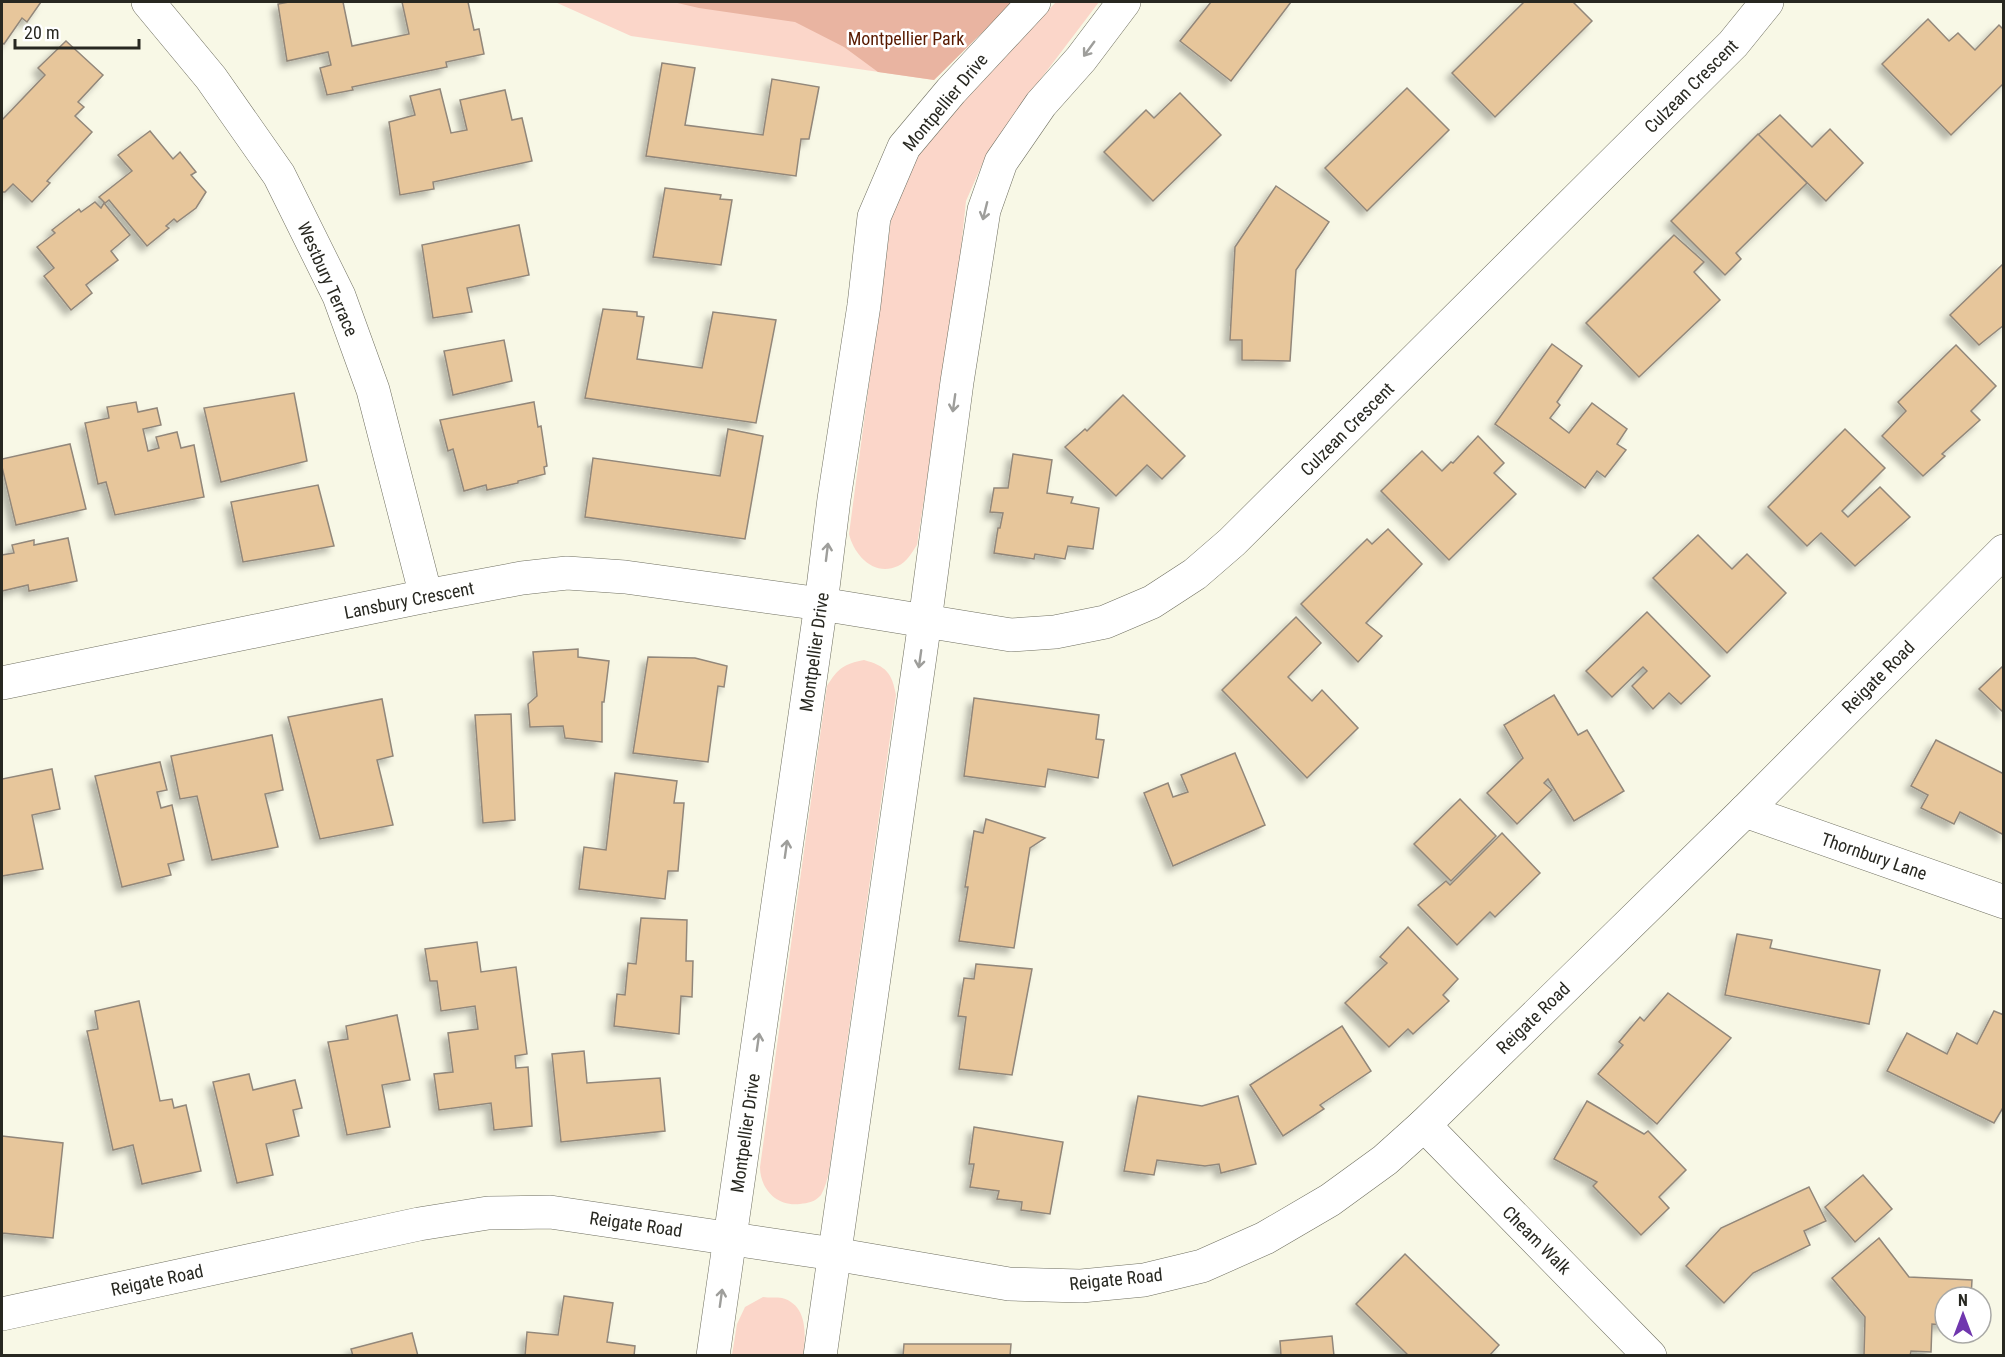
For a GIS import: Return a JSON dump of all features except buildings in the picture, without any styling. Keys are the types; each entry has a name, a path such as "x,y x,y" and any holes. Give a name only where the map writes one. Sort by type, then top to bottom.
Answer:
{"street":[{"name":"Westbury Terrace","path":"148,2 210,78 279,175 339,296 373,390 426,596"},
{"name":"Montpellier Drive","path":"713,1356 821,604 834,499 864,305 874,217 904,147 951,91 1034,2"},
{"path":"820,1356 957,382 984,210 1001,162 1041,104 1081,59 1124,2"},
{"name":"Culzean Crescent","path":"821,604 1011,635 1055,632 1105,622 1152,602 1194,574 1266,510 1725,53 1767,2"},
{"name":"Reigate Road","path":"2,1314 407,1226 488,1213 550,1212 834,1254 1009,1284 1081,1286 1144,1280 1202,1266 1265,1238 1330,1200 1385,1160 1424,1125 1745,811 2004,551"},
{"name":"Lansbury Crescent","path":"2,683 426,596 522,578 567,573 625,577 821,604"},
{"name":"Thornbury Lane","path":"1745,811 2004,902"},
{"name":"Cheam Walk","path":"1424,1125 1650,1356"}],"green space":[{"name":"Montpellier Park","path":"555,2 1013,2 934,80 631,36"},
{"path":"673,2 1013,2 934,80 878,72 844,47 795,22"},
{"path":"1056,2 1099,2 1011,118 984,160 966,201 959,267 917,545 907,559 898,566 881,569 866,562 860,556 849,534 891,219 925,140"},
{"path":"864,660 878,665 887,672 896,695 829,1172 824,1190 814,1201 800,1204 784,1203 771,1195 767,1189 760,1167 827,686 842,668"},
{"path":"763,1297 782,1298 797,1307 805,1330 803,1355 732,1355 737,1324 745,1307"}]}
